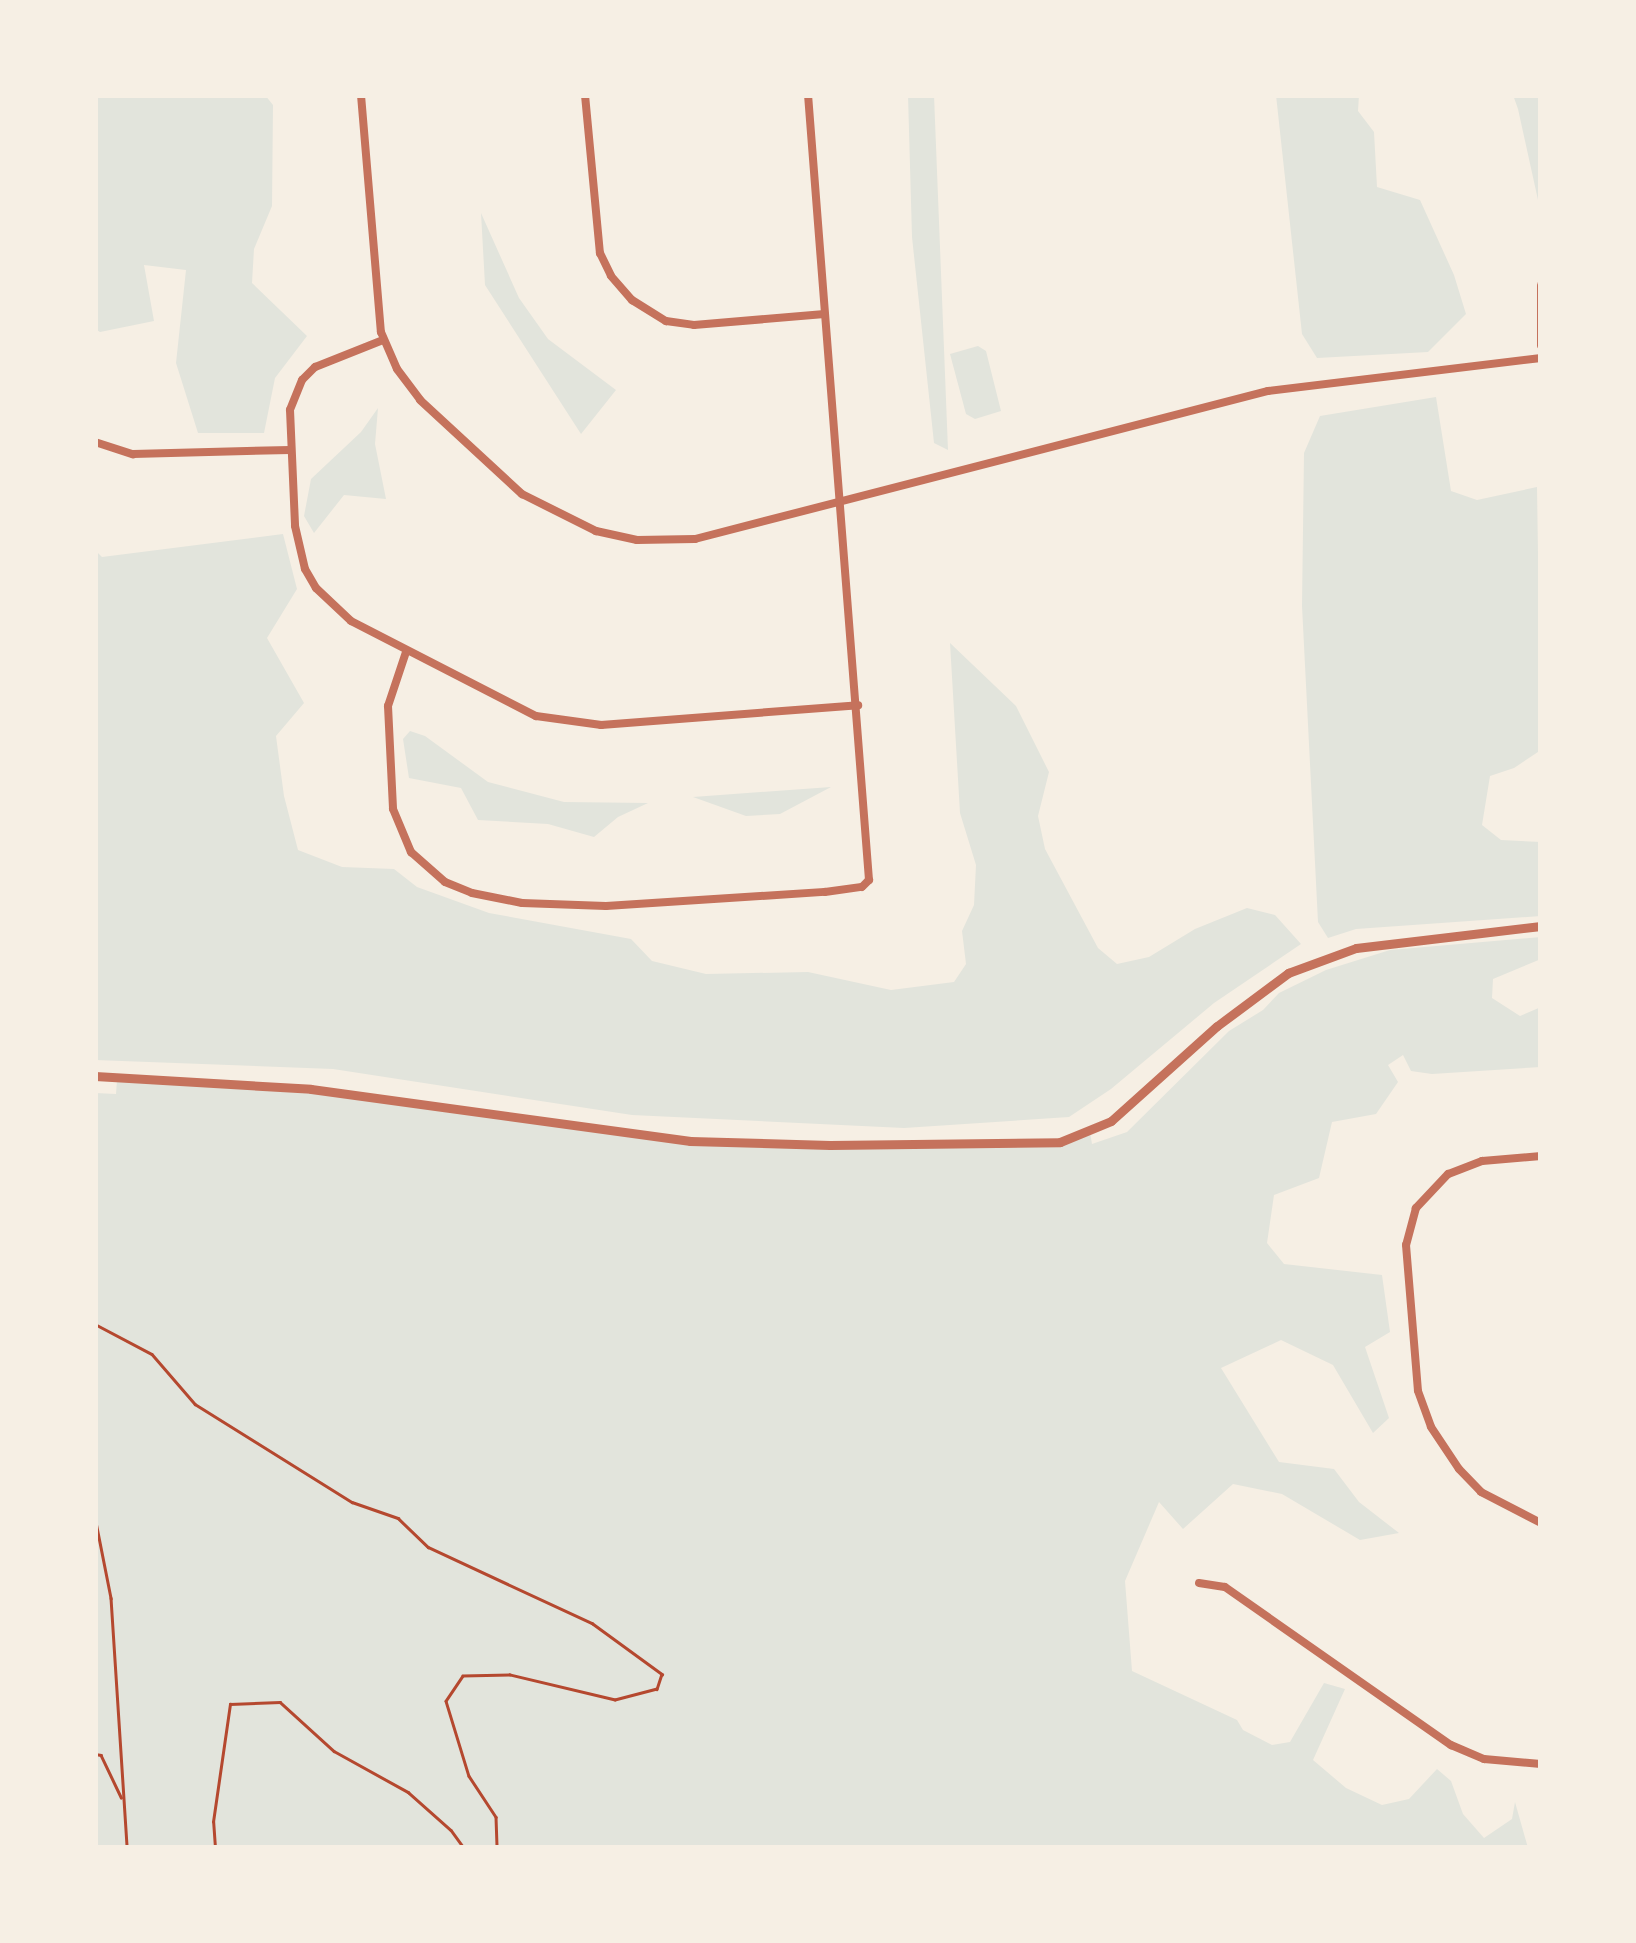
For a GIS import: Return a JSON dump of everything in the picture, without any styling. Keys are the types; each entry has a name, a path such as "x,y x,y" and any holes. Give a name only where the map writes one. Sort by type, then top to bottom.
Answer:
{"street":[{"path":"361,95 383,340 397,369 420,400 522,494 596,531 637,540 695,540 1268,391 1541,358"},
{"path":"586,95 600,253 611,276 632,300 666,321 694,324 826,314"},
{"path":"406,652 388,706 393,809 411,852 444,882 472,893 522,902 606,906 862,887 870,875 808,95"},
{"path":"1541,285 1541,345"},
{"path":"383,340 336,355 302,380 290,410 295,526 305,569 316,588 351,621 522,711 600,725 858,705"},
{"path":"95,442 133,454 290,450"},
{"path":"95,1076 311,1090 690,1141 850,1145 1060,1142 1110,1121 1217,1026 1288,974 1334,954 1374,944 1541,926"},
{"path":"1541,1156 1482,1161 1448,1174 1416,1208 1406,1245 1418,1391 1431,1426 1458,1470 1482,1492 1541,1523"},
{"path":"1198,1583 1226,1587 1452,1745 1484,1759 1541,1764"}],"path":[{"path":"95,1324 152,1354 196,1404 352,1502 398,1518 428,1547 592,1623 662,1674 657,1688 615,1700 510,1675 463,1676 446,1701 469,1776 496,1816 497,1848"},
{"path":"95,1518 112,1598 127,1848"},
{"path":"215,1848 215,1802 230,1704 280,1702 334,1751 408,1792 451,1830 464,1848"},
{"path":"95,1754 101,1754 124,1803"}],"shaded area":[{"path":"95,95 265,95 273,105 272,206 254,249 252,283 307,336 275,378 264,433 198,433 176,363 186,270 144,265 154,321 100,332 95,329"},
{"path":"908,95 934,95 948,450 934,443 912,237"},
{"path":"1276,95 1359,95 1358,111 1374,132 1377,187 1420,200 1454,275 1466,314 1428,352 1317,358 1302,334"},
{"path":"1513,95 1541,95 1538,200 1518,109"},
{"path":"481,213 519,298 548,339 616,390 581,434 485,285"},
{"path":"978,346 986,351 1001,411 975,419 966,414 950,354"},
{"path":"1436,397 1451,491 1477,500 1537,487 1541,750 1514,768 1490,776 1482,825 1501,840 1541,842 1541,916 1356,929 1328,938 1318,922 1302,606 1304,453 1320,416"},
{"path":"378,408 375,444 386,499 344,495 314,533 304,516 311,479 361,432"},
{"path":"283,534 297,589 267,638 304,703 276,736 284,796 298,850 342,867 394,869 417,887 489,913 631,939 652,961 706,974 808,972 891,990 954,982 966,964 962,931 974,905 976,865 960,813 950,643 1016,706 1049,772 1038,816 1045,849 1098,948 1117,964 1149,957 1195,929 1247,908 1275,915 1301,944 1214,1003 1111,1089 1069,1117 904,1128 632,1115 333,1069 95,1060 95,550 102,557"},
{"path":"410,731 425,736 488,782 564,802 648,803 618,817 594,837 548,824 478,820 461,788 409,778 403,739"},
{"path":"831,787 780,814 746,816 693,797"},
{"path":"1541,937 1541,959 1493,979 1492,998 1520,1016 1541,1007 1541,1067 1432,1074 1411,1071 1403,1055 1388,1065 1398,1082 1376,1114 1332,1122 1319,1178 1274,1195 1267,1243 1284,1264 1382,1275 1390,1332 1365,1347 1389,1418 1373,1433 1333,1365 1281,1340 1221,1368 1279,1462 1334,1469 1359,1502 1399,1533 1360,1540 1282,1494 1233,1484 1183,1529 1159,1502 1125,1581 1132,1671 1237,1720 1243,1730 1272,1745 1290,1742 1324,1683 1345,1689 1313,1760 1346,1788 1382,1805 1409,1799 1437,1769 1451,1781 1463,1814 1484,1838 1512,1819 1515,1802 1528,1848 95,1848 95,1093 116,1094 117,1080 311,1089 690,1141 1060,1142 1090,1132 1092,1144 1127,1132 1229,1031 1263,1010 1279,993 1326,970 1390,950"}]}
